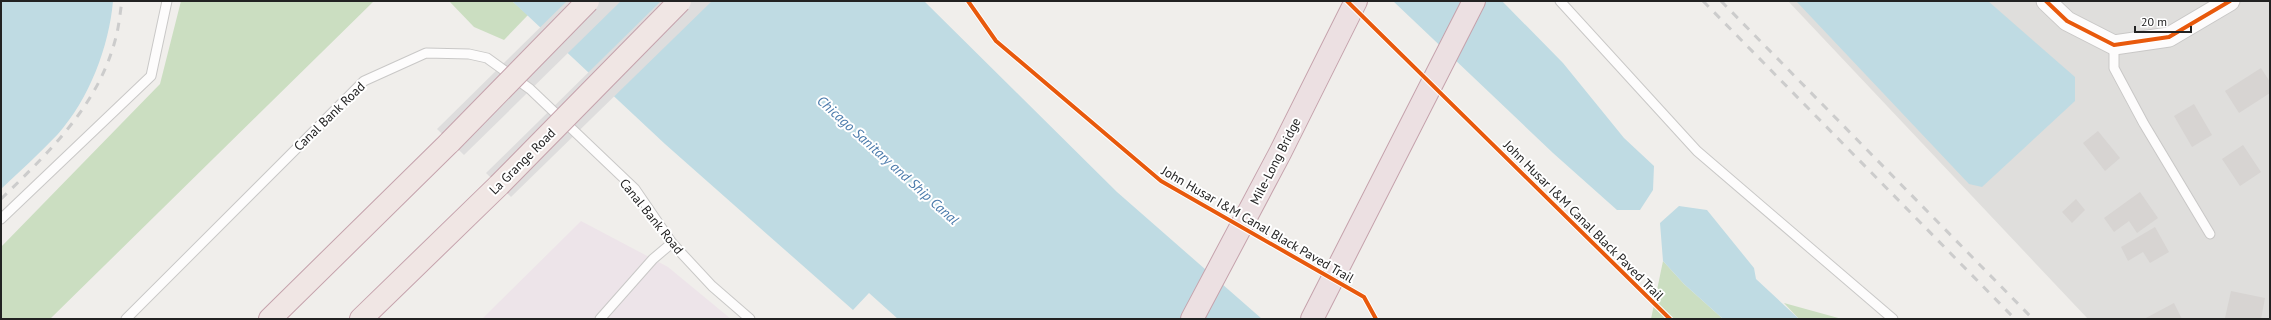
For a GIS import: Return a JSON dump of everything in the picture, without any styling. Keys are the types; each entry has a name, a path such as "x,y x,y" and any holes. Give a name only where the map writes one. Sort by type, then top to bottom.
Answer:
{"highway":[{"path":"270,319 450,142 588,1"},
{"name":"La Grange Road","path":"361,319 499,185 680,1"},
{"name":"Mile-Long Bridge","path":"1192,319 1280,153 1356,1"},
{"path":"1312,319 1474,1"}],"street":[{"path":"2046,1 2067,21 2114,44 2169,37 2230,1"}],"lane":[{"path":"1,219 151,76 167,1"},
{"path":"1560,1 1697,152 1893,319"},
{"path":"2114,44 2114,68 2144,124 2210,234"},
{"name":"Canal Bank Road","path":"126,319 364,81 426,54 469,54 487,58 530,89 634,189 672,243 712,286 750,319"},
{"path":"600,319 652,259 672,243"}],"shaded area":[{"path":"1788,1 2270,1 2270,319 2088,319"},
{"path":"581,221 668,267 731,319 482,319"}],"green space":[{"path":"181,1 374,1 50,319 1,319 1,247 160,84"},
{"path":"449,1 512,1 528,15 504,40 474,27"},
{"path":"1663,261 1684,284 1723,319 1651,319"},
{"path":"1784,303 1842,319 1799,319"}],"water":[{"path":"1,1 113,1 111,18 102,54 96,72 79,105 58,134 1,189"},
{"name":"Chicago Sanitary and Ship Canal","path":"512,1 924,1 1117,192 1262,319 898,319 869,293 853,310 665,144"},
{"path":"1393,1 1502,1 1563,63 1624,138 1654,166 1653,190 1640,210 1617,210 1553,153"},
{"path":"1796,1 1988,1 2075,77 2075,101 1982,187 1969,184"},
{"path":"1679,206 1707,210 1754,268 1756,279 1799,319 1723,319 1684,284 1663,261 1660,223"}],"pier":[{"path":"567,1 621,1 464,155 437,129"},
{"path":"661,1 712,1 511,197 486,173"}],"building":[{"path":"2261,68 2270,82 2270,93 2239,113 2225,91"},
{"path":"2194,104 2212,135 2192,147 2174,116"},
{"path":"2098,131 2120,158 2105,171 2083,143"},
{"path":"2243,145 2261,172 2240,186 2222,159"},
{"path":"2140,192 2158,218 2137,233 2129,221 2114,232 2104,218"},
{"path":"2076,199 2085,210 2072,223 2062,212"},
{"path":"2155,227 2169,252 2150,263 2143,252 2128,261 2121,247"},
{"path":"2231,291 2265,298 2261,319 2225,318"},
{"path":"2174,303 2182,319 2144,319"}],"railway":[{"path":"1,199 54,145 85,106 98,84 108,62 117,33 122,1"},
{"path":"1703,1 2015,319"},
{"path":"1721,1 2033,319"}],"cycle path":[{"name":"John Husar I&M Canal Black Paved Trail","path":"968,1 996,41 1161,181 1364,297 1376,319"},
{"name":"John Husar I&M Canal Black Paved Trail","path":"1347,1 1670,319"},
{"path":"2046,1 2067,21 2114,45 2169,37 2230,1"}]}
